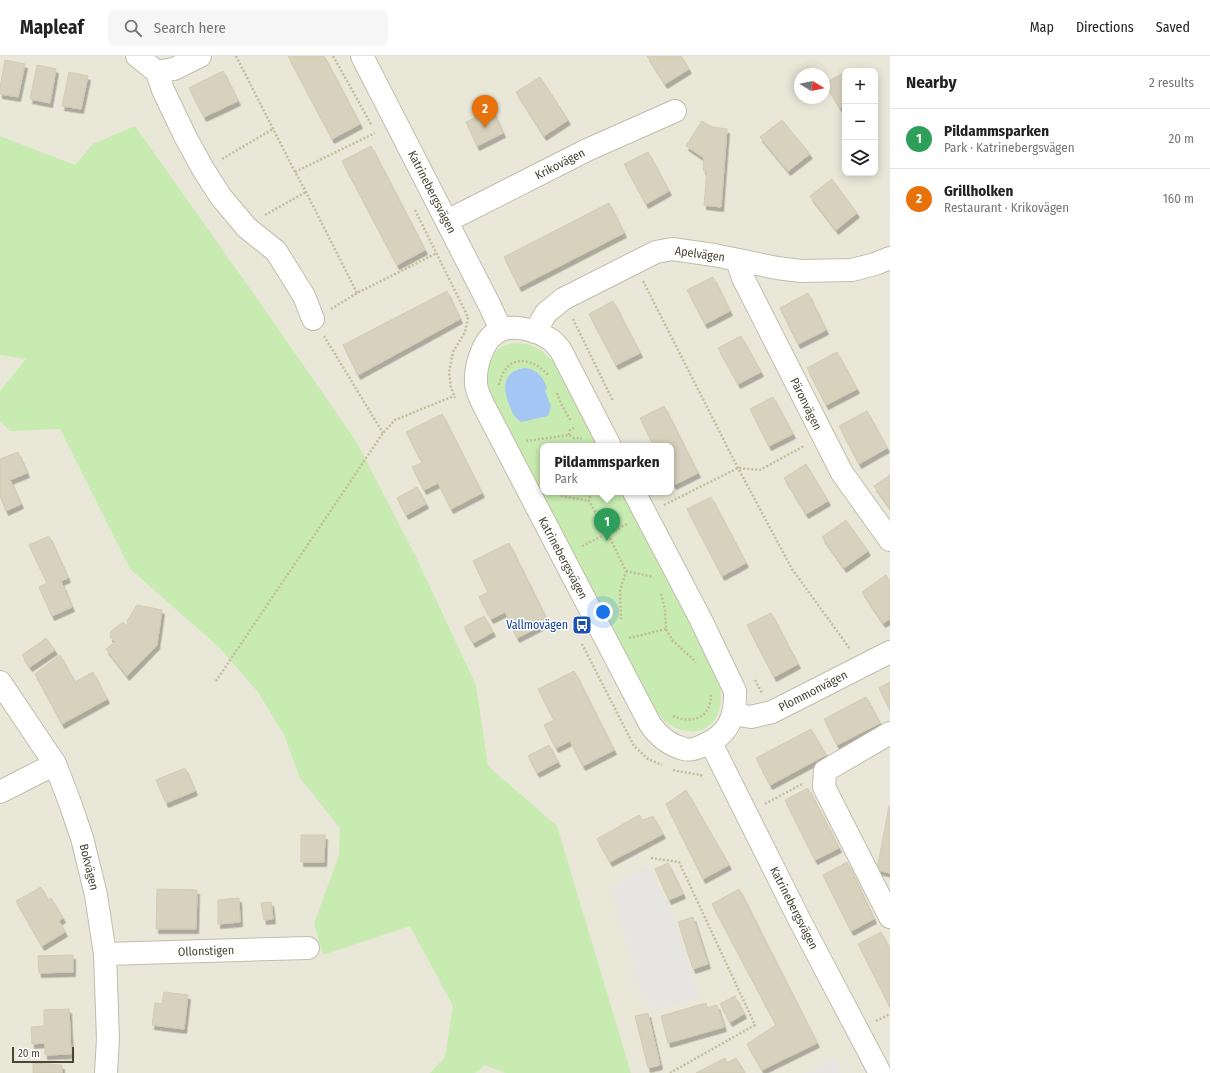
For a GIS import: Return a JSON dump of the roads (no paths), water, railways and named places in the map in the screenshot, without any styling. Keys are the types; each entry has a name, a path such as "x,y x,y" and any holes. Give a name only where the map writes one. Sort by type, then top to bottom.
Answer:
{"street":[{"path":"137,56 157,72 186,138 221,197 247,228 276,251 304,296 313,318"},
{"path":"157,72 174,69 200,56"},
{"name":"Katrinebergsvägen","path":"362,56 501,330 487,342 477,364 476,384 484,406 650,724 656,733 666,741 684,749 694,749 711,743 722,735 727,729 736,703 735,691 700,618 636,495"},
{"name":"Krikovägen","path":"447,221 587,150 675,112"},
{"name":"Apelvägen","path":"535,332 546,313 563,299 656,252 672,249 801,271 852,270 875,264 890,258"},
{"name":"Päronvägen","path":"737,260 743,278 842,473 890,540"},
{"path":"501,330 517,327 535,332 551,339 560,349 608,443"},
{"name":"Plommonvägen","path":"733,714 751,717 772,712 890,652"},
{"name":"Bokvägen","path":"0,682 55,764 82,838 96,895 105,954 108,1039 106,1073"},
{"path":"890,733 825,771 824,787 890,917"},
{"name":"Katrinebergsvägen","path":"711,743 800,921 880,1073"},
{"path":"0,792 55,764"},
{"name":"Ollonstigen","path":"105,954 308,948"}],"water":[{"path":"525,368 533,370 544,380 547,388 545,391 551,406 548,416 521,422 511,409 505,392 505,386 508,376 512,372"}],"place":[{"name":"Grillholken","path":"485,128"},
{"name":"Pildammsparken","path":"607,541"},
{"name":"Vallmovägen","path":"582,625"}]}
